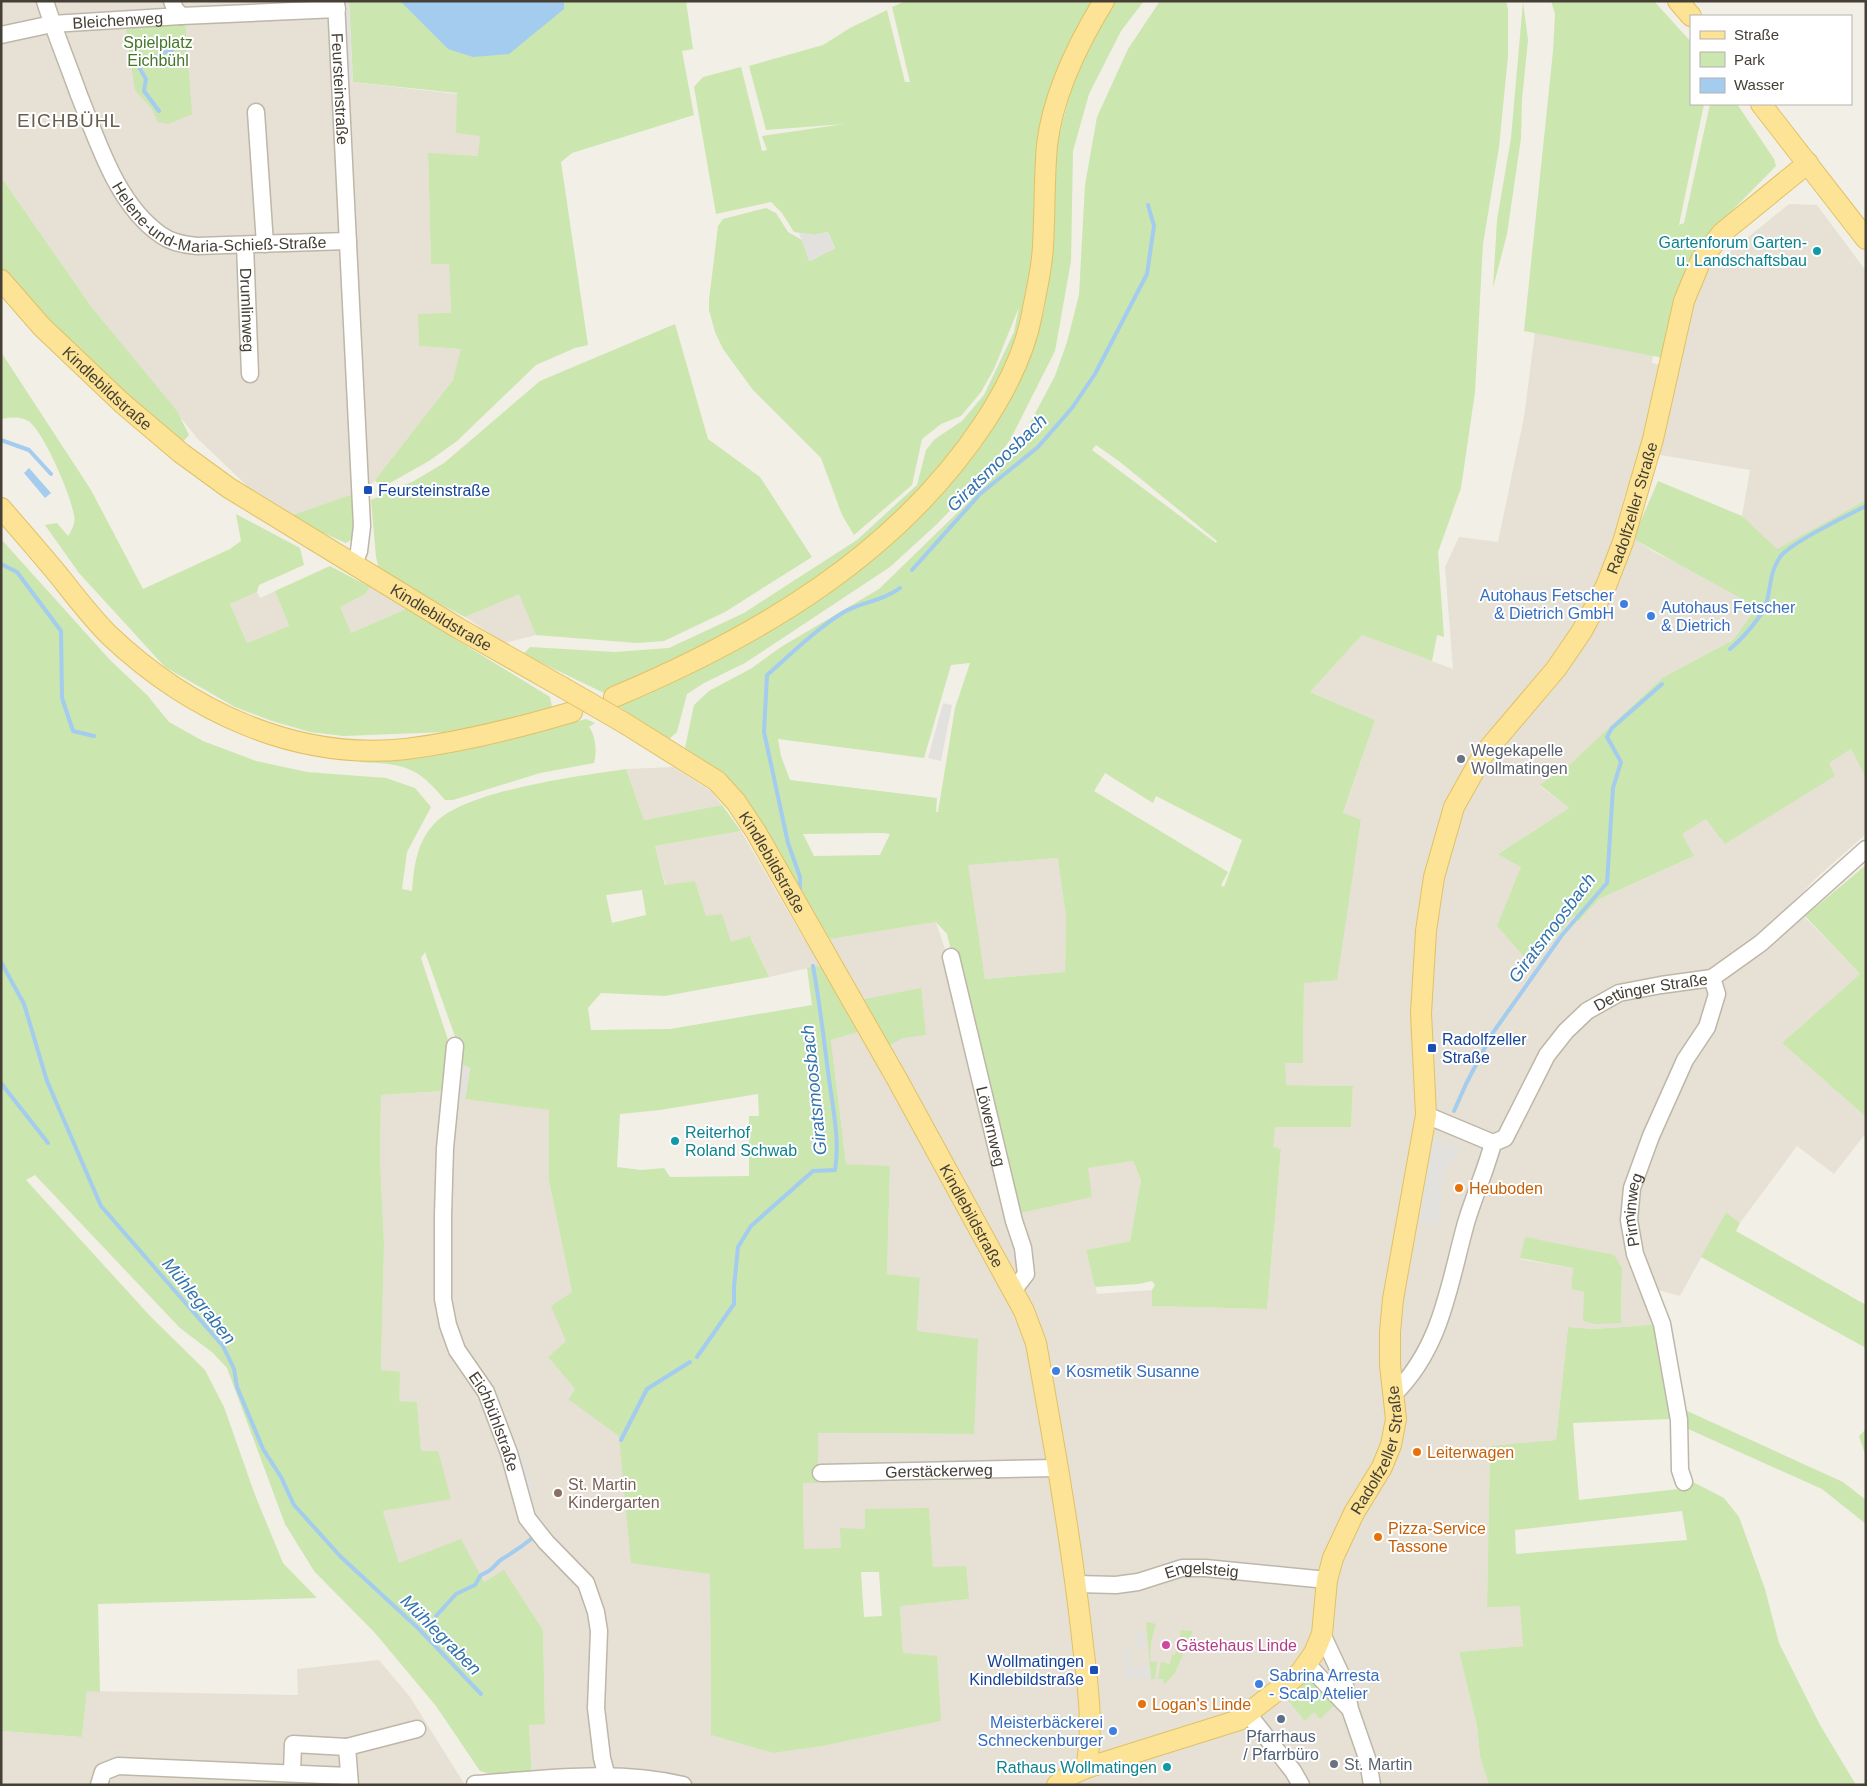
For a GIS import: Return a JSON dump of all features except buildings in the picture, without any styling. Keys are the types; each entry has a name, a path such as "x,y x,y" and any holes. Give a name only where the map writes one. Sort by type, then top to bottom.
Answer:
{"main road":[{"path":"614,697 730,644 876,546 914,511 942,481 969,445 996,404 1015,367 1032,318 1043,250 1047,144 1064,78 1104,1"},
{"path":"1678,1 1690,15"},
{"path":"1763,105 1866,239"},
{"name":"Radolfzeller Straße","path":"1057,1785 1068,1776 1086,1768 1239,1720 1300,1673 1310,1660 1322,1634 1327,1580 1340,1540 1382,1466 1391,1445 1396,1419 1390,1365 1392,1312 1426,1115 1421,1013 1426,931 1434,877 1454,807 1483,755 1556,669 1582,631 1606,586 1623,542 1653,439 1684,301 1701,260 1722,233 1808,163"},
{"name":"Kindlebildstraße","path":"1,280 42,327 83,367 122,403 182,453 262,509 458,628 562,686 717,781 736,802 756,832 800,909 1014,1290 1036,1343 1076,1584 1090,1714 1090,1742 1086,1768"},
{"path":"1,508 107,633 140,664 189,698 222,716 256,730 302,743 354,750 405,749 525,726 572,712"}],"street":[{"name":"Helene-und-Maria-Schieß-Straße","path":"44,1 102,152 118,186 142,218 161,235 181,244 245,245 348,241"},
{"name":"Bleichenweg","path":"172,1 175,10 181,16"},
{"name":"Bleichenweg","path":"1,35 52,24 337,5"},
{"name":"Feursteinstraße","path":"337,5 362,526 360,551 354,564"},
{"path":"256,112 265,244"},
{"name":"Drumlinweg","path":"245,245 250,374"},
{"name":"Dettinger Straße","path":"1394,1394 1409,1380 1424,1358 1435,1336 1448,1297 1469,1214 1493,1143 1505,1138 1547,1056 1566,1031 1587,1012 1619,993 1661,984 1712,978 1761,943 1866,849"},
{"name":"Löwernweg","path":"951,957 1014,1221 1023,1248 1026,1274 1014,1290"},
{"name":"Pirminweg","path":"1684,1482 1680,1470 1679,1420 1662,1324 1635,1254 1629,1220 1632,1188 1651,1136 1685,1060 1707,1027 1717,994 1712,978"},
{"name":"Eichbühlstraße","path":"455,1046 445,1148 443,1215 443,1299 448,1325 457,1350 486,1392 509,1453 527,1518 546,1542 586,1584 596,1612 599,1631 596,1708 602,1758 608,1780"},
{"path":"1426,1115 1493,1143"},
{"name":"Gerstäckerweg","path":"821,1473 1056,1468"},
{"name":"Engelsteig","path":"1076,1584 1116,1585 1138,1582 1182,1568 1206,1568 1327,1580"},
{"path":"1322,1634 1344,1681 1348,1703 1368,1761 1372,1785"},
{"path":"1310,1660 1348,1703"},
{"path":"1248,1714 1293,1771 1301,1785"},
{"path":"292,1772 293,1744 347,1747 417,1729"},
{"path":"99,1785 103,1772 118,1766 189,1771 292,1772 350,1780 347,1747"},
{"path":"475,1784 656,1778 684,1785"}],"shaded area":[{"path":"1,1 336,1 342,81 457,94 480,136 479,156 428,154 431,264 449,264 451,313 419,346 462,349 453,380 368,489 287,517 265,503 197,438 93,309 1,177"},
{"path":"336,1 349,1 353,82 342,81"},
{"path":"1789,204 1817,205 1866,271 1866,500 1777,550 1742,516 1750,470 1637,451 1639,461 1626,491 1616,528 1654,552 1700,574 1757,607 1733,640 1662,678 1569,765 1540,786 1569,808 1499,853 1522,867 1497,926 1532,966 1574,915 1578,922 1599,899 1694,856 1682,834 1707,818 1725,844 1835,775 1828,763 1851,749 1866,778 1866,834 1815,879 1792,904 1860,974 1782,1043 1865,1116 1866,1133 1834,1174 1797,1146 1740,1223 1726,1212 1680,1296 1650,1288 1662,1324 1595,1329 1568,1327 1556,1440 1490,1447 1487,1606 1521,1606 1523,1646 1459,1652 1477,1726 1480,1757 1489,1785 533,1785 529,1724 545,1724 543,1630 504,1571 484,1582 399,1563 383,1511 451,1498 421,1452 417,1402 399,1401 381,1370 384,1245 380,1157 381,1095 445,1091 444,1096 549,1110 549,1181 572,1292 566,1341 548,1357 575,1389 568,1398 619,1435 623,1464 710,1574 711,1735 773,1753 823,1746 941,1721 903,1653 900,1605 969,1599 933,1568 929,1509 865,1509 865,1529 841,1548 804,1550 803,1482 818,1482 818,1433 974,1434 917,1331 920,1279 887,1274 890,1167 846,1164 831,1040 858,1032 817,966 769,977 751,937 731,942 706,917 695,881 666,886 655,846 741,831 804,939 814,948 830,939 936,922 948,958 1072,1200 1092,1196 1087,1168 1133,1161 1141,1180 1130,1241 1086,1250 1097,1294 1152,1290 1152,1306 1267,1309 1281,1149 1272,1147 1275,1127 1351,1127 1353,1086 1285,1085 1285,1063 1303,1063 1304,983 1348,901 1361,821 1343,814 1375,720 1310,692 1362,635 1453,669 1445,567 1459,537 1498,542 1524,417 1535,332 1653,355 1652,363 1675,369 1693,284","holes":["1525,1238 1622,1268 1621,1323 1584,1292 1571,1289 1573,1268 1520,1259"]},
{"path":"828,232 835,249 809,261 799,233 814,235"},
{"path":"370,587 406,609 351,633 339,607 365,594"},
{"path":"275,591 289,626 247,643 230,604 257,592 260,598"},
{"path":"519,593 536,635 505,643 465,617"},
{"path":"943,703 952,705 941,761 928,758"},
{"path":"673,767 711,791 722,805 644,820 626,769"},
{"path":"1059,858 1066,916 1065,972 985,979 967,865"},
{"path":"457,1063 470,1068 465,1099 451,1098"},
{"path":"1433,1139 1460,1146 1456,1161 1447,1165 1440,1192 1442,1198 1437,1226 1418,1222"},
{"path":"522,1453 535,1492 524,1499 513,1461"},
{"path":"1136,1632 1144,1632 1146,1647 1137,1648"},
{"path":"1123,1649 1128,1649 1131,1669 1150,1667 1151,1677 1126,1679"},
{"path":"379,1660 410,1697 465,1785 1,1785 1,1731 82,1737 87,1691 298,1695 297,1669"}],"green space":[{"path":"349,1 686,1 693,49 682,51 694,115 572,153 561,162 588,345 575,348 536,365 457,441 429,461 381,488 375,480 453,380 461,349 419,346 418,314 451,313 449,264 431,264 428,153 478,156 480,136 456,133 457,93 353,82"},
{"path":"906,1 1096,1 1060,63 1027,320 982,419 905,511 813,584 734,635 632,683 604,693 523,654 530,647 614,652 669,648 744,613 857,540 917,485 926,450 935,439 962,421 984,395 1014,332 1019,307 994,369 981,392 961,416 941,424 922,439 912,485 854,535 842,515 821,458 753,390 723,349 715,332 709,310 718,226 723,219 766,208 776,213 788,232 802,240 810,261 835,248 828,232 814,235 794,232 782,213 771,202 716,214 694,87 703,77 741,67 762,151 767,150 762,136 844,124 766,130 749,66 823,45 850,28 887,10 905,82 910,82 892,7"},
{"path":"1115,1 1144,1 1121,31 1089,94 1073,151 1071,261 1055,351 1010,440 982,477 937,524 890,567 745,663 704,683 687,694 677,732 668,740 617,705 922,513 974,456 994,427 1032,351 1044,311 1049,276 1055,150 1071,90 1090,41"},
{"path":"1160,1 1506,1 1508,9 1508,56 1499,147 1483,244 1475,392 1461,488 1438,552 1444,637 1437,635 1432,661 1362,635 1310,692 1375,720 1343,813 1361,820 1337,980 1304,983 1303,1063 1285,1063 1286,1085 1353,1086 1351,1127 1275,1127 1273,1147 1281,1149 1267,1309 1152,1306 1152,1290 1155,1285 1152,1281 1139,1284 1095,1287 1086,1250 1130,1241 1141,1180 1133,1161 1088,1168 1092,1197 1016,1214 947,934 936,922 830,939 721,772 685,748 694,705 709,691 752,668 781,647 879,589 987,484 1021,440 1055,376 1067,342 1079,295 1085,185 1097,117 1128,49","holes":["1096,445 1120,462 1217,541 1216,543 1092,450","970,663 955,708 938,812 936,812 937,798 790,780 781,756 778,739 924,758 951,665","1105,773 1153,803 1156,796 1242,840 1224,887 1221,885 1228,872 1094,791","803,834 890,834 880,855 814,856","1058,858 1066,916 1065,972 985,979 968,865"]},
{"path":"1551,1 1654,1 1690,41 1690,105 1704,105 1679,225 1684,223 1710,105 1738,105 1774,159 1776,166 1697,246 1685,270 1664,358 1524,331 1553,51 1555,14"},
{"path":"1523,2 1528,40 1522,99 1521,138 1507,234 1493,288 1497,220 1511,138"},
{"name":"Spielplatz Eichbühl","path":"175,22 176,25 185,23 192,114 168,124 158,122 152,109 135,90 125,24"},
{"path":"1,177 93,309 177,411 189,435 180,445 1,280"},
{"path":"675,324 708,439 760,477 812,557 725,612 664,641 637,643 536,635 519,594 465,617 380,573 376,557 371,500 414,481 444,463 540,381"},
{"path":"1,352 91,490 143,589 230,549 241,541 236,514 300,548 304,565 259,585 257,592 230,604 247,643 289,626 275,591 330,566 370,587 365,594 340,607 351,633 406,609 550,697 552,707 487,724 444,732 344,736 310,732 272,721 235,707 165,667 79,573 45,525 57,523 68,536 74,520 72,505 63,480 37,430 31,423 21,418 1,419"},
{"path":"1658,481 1742,516 1777,549 1866,500 1866,778 1851,749 1829,763 1835,776 1725,844 1706,819 1682,834 1694,856 1599,899 1578,922 1574,915 1532,966 1497,926 1521,867 1498,854 1569,808 1540,785 1569,765 1662,678 1733,640 1757,607 1633,539"},
{"path":"356,493 355,537 346,543 287,517"},
{"path":"1,539 110,660 147,695 169,722 203,741 256,761 307,772 386,778 415,788 431,807 407,852 402,889 412,891 415,863 420,846 435,823 451,811 497,793 554,780 626,769 644,820 722,805 741,831 655,846 665,885 695,881 706,916 722,914 731,942 750,936 769,977 665,996 601,993 588,1008 591,1030 670,1029 812,1005 807,968 817,966 823,968 858,1032 831,1040 846,1164 890,1166 887,1274 920,1278 917,1331 978,1339 974,1434 818,1433 818,1483 803,1483 804,1549 841,1548 840,1528 865,1529 865,1509 929,1508 933,1567 966,1566 969,1599 900,1606 903,1653 937,1656 941,1721 823,1746 773,1753 711,1735 710,1574 631,1563 619,1436 568,1399 575,1389 548,1357 566,1341 551,1306 572,1292 549,1181 549,1110 465,1099 470,1068 457,1063 458,1045 425,952 421,958 451,1049 445,1091 381,1095 380,1157 384,1245 381,1370 400,1372 399,1401 417,1402 421,1451 438,1451 451,1499 383,1511 399,1563 461,1539 484,1582 504,1570 543,1630 545,1724 529,1725 532,1773 507,1779 480,1771 436,1706 375,1633 314,1571 285,1524 227,1368 213,1353 180,1328 35,1175 26,1180 151,1317 205,1370 224,1407 255,1495 283,1563 317,1598 98,1604 100,1692 87,1691 82,1737 1,1731","holes":["642,890 646,915 612,923 606,895","758,1094 759,1116 749,1116 749,1176 670,1177 664,1168 641,1170 617,1167 620,1114 660,1110","861,1572 879,1572 882,1616 864,1617"]},
{"path":"586,719 595,723 589,727 595,745 594,763 540,773 453,800 445,800 426,780 408,769 387,764 359,762 361,756 390,756 447,751 503,741"},
{"path":"1866,865 1865,1116 1782,1043 1860,974 1805,916"},
{"path":"921,988 926,1035 903,1038 888,1046 860,1000"},
{"path":"1726,1212 1740,1223 1736,1231 1866,1305 1866,1348 1701,1257"},
{"path":"1525,1237 1614,1255 1622,1268 1621,1323 1596,1324 1583,1321 1584,1292 1571,1289 1573,1268 1520,1258"},
{"path":"1662,1324 1679,1420 1573,1423 1579,1500 1679,1489 1687,1479 1724,1498 1739,1517 1765,1589 1779,1643 1820,1725 1856,1785 1489,1785 1480,1757 1477,1726 1459,1652 1523,1646 1520,1606 1487,1607 1490,1446 1556,1440 1568,1327 1595,1329","holes":["1682,1511 1687,1540 1516,1554 1515,1530"]},
{"path":"1685,1410 1843,1482 1866,1500 1866,1524 1822,1489 1686,1428"},
{"path":"1866,1429 1866,1457 1859,1436"},
{"path":"1146,1622 1156,1624 1151,1642 1150,1661 1157,1662 1155,1679 1151,1679"},
{"path":"1181,1630 1193,1631 1175,1673 1164,1685 1163,1679 1158,1679 1161,1662 1170,1664 1172,1655 1175,1655"},
{"path":"1315,1678 1336,1704 1320,1719 1314,1712 1305,1721 1286,1698 1306,1679"}],"water":[{"path":"400,1 564,1 564,9 509,54 473,57 448,49"},
{"path":"29,468 51,493 45,498 24,473"}],"waterway":[{"path":"154,58 172,50"},
{"path":"138,57 140,69 146,79 144,91 159,111"},
{"name":"Giratsmoosbach","path":"912,570 980,494 1038,447 1072,408 1095,374 1147,274 1154,226 1148,205"},
{"path":"1,440 29,450 51,474"},
{"name":"Giratsmoosbach","path":"1730,649 1752,627 1765,607 1773,573 1780,557 1795,544 1866,506"},
{"path":"1,564 17,572 61,631 62,698 73,731 94,736"},
{"name":"Giratsmoosbach","path":"800,891 800,877 788,843 764,732 767,675 804,642 844,612 887,596 900,588"},
{"name":"Giratsmoosbach","path":"1454,1111 1492,1034 1562,935 1607,883 1613,788 1621,762 1607,737 1612,728 1662,684"},
{"name":"Mühlegraben","path":"1,962 24,1004 47,1081 101,1206 223,1346 234,1369 237,1387 263,1449 281,1477 294,1505 341,1557 419,1629 481,1694"},
{"name":"Giratsmoosbach","path":"697,1357 734,1304 738,1247 751,1226 813,1171 835,1170 837,1148 835,1125 813,966"},
{"path":"1,1083 48,1143"},
{"name":"Giratsmoosbach","path":"621,1440 647,1389 690,1362"},
{"name":"Giratsmoosbach","path":"436,1616 456,1594 475,1585 481,1575 492,1569 499,1561 535,1536"}],"place":[{"name":"Gartenforum Garten- u. Landschaftsbau","path":"1817,251"},
{"name":"Feursteinstraße","path":"368,490"},
{"name":"Autohaus Fetscher & Dietrich GmbH","path":"1624,604"},
{"name":"Autohaus Fetscher & Dietrich","path":"1651,616"},
{"name":"Wegekapelle Wollmatingen","path":"1461,759"},
{"name":"Radolfzeller Straße","path":"1432,1048"},
{"name":"Reiterhof Roland Schwab","path":"675,1141"},
{"name":"Heuboden","path":"1459,1188"},
{"name":"Kosmetik Susanne","path":"1056,1371"},
{"name":"Leiterwagen","path":"1417,1452"},
{"name":"St. Martin Kindergarten","path":"558,1493"},
{"name":"Pizza-Service Tassone","path":"1378,1537"},
{"name":"Gästehaus Linde","path":"1166,1645"},
{"name":"Wollmatingen Kindlebildstraße","path":"1094,1670"},
{"name":"Sabrina Arresta - Scalp Atelier","path":"1259,1684"},
{"name":"Logan's Linde","path":"1142,1704"},
{"name":"Pfarrhaus / Pfarrbüro","path":"1281,1719"},
{"name":"Meisterbäckerei Schneckenburger","path":"1113,1731"},
{"name":"St. Martin","path":"1334,1764"},
{"name":"Rathaus Wollmatingen","path":"1167,1767"}],"district":[{"name":"EICHBÜHL","path":"69,120"}]}
